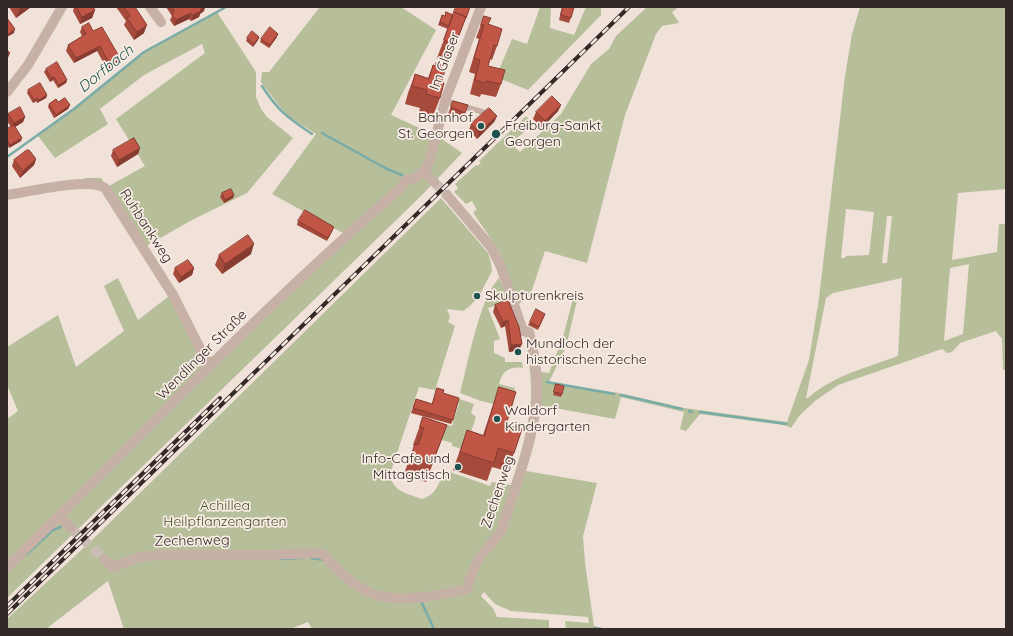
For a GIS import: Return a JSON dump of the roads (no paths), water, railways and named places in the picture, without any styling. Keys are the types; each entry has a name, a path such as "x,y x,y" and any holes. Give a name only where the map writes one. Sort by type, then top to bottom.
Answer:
{"street":[{"path":"7,92 28,65 62,7"},
{"path":"150,7 160,22"},
{"name":"Im Glaser","path":"424,172 429,163 445,101 481,7"},
{"path":"424,172 434,182"},
{"name":"Wendlinger Straße","path":"7,567 60,516 209,366 342,238 402,187 404,181 413,179 424,172"},
{"name":"Ruhbankweg","path":"7,195 82,183 101,185 105,188 173,295 209,366"},
{"name":"Zechenweg","path":"104,559 113,566 140,557 160,554 264,555 318,552 323,554 362,588 376,595 405,598 439,595 467,589 471,575 480,556 497,538 502,529 522,470 536,405 537,384 532,339 529,332 523,331 501,267 490,247 447,195"},
{"path":"60,516 71,528"}],"lane":[{"path":"445,101 483,112"}],"waterway":[{"name":"Dorfbach","path":"7,157 74,109 144,52 226,7"},
{"path":"262,86 278,108 312,134"},
{"path":"322,133 385,168 402,175"},
{"path":"547,382 614,394"},
{"path":"621,395 682,409"},
{"path":"700,412 786,424"},
{"path":"27,554 53,530 61,527"},
{"path":"281,559 302,558"},
{"path":"311,558 324,560"},
{"path":"421,601 434,629"},
{"path":"595,628 601,629"}],"tunnel":[{"path":"434,182 447,195"},
{"path":"71,528 104,559"}],"railway":[{"path":"7,614 629,7"},
{"path":"7,606 220,398"}],"place":[{"name":"Bahnhof St. Georgen","path":"481,126"},
{"name":"Freiburg-Sankt Georgen","path":"496,134"},
{"name":"Skulpturenkreis","path":"477,296"},
{"name":"Mundloch der historischen Zeche","path":"518,352"},
{"name":"Waldorf Kindergarten","path":"497,419"},
{"name":"Info-Cafe und Mittagstisch","path":"458,467"}],"park label":[{"name":"Achillea Heilpflanzengarten","path":"225,514"}]}
